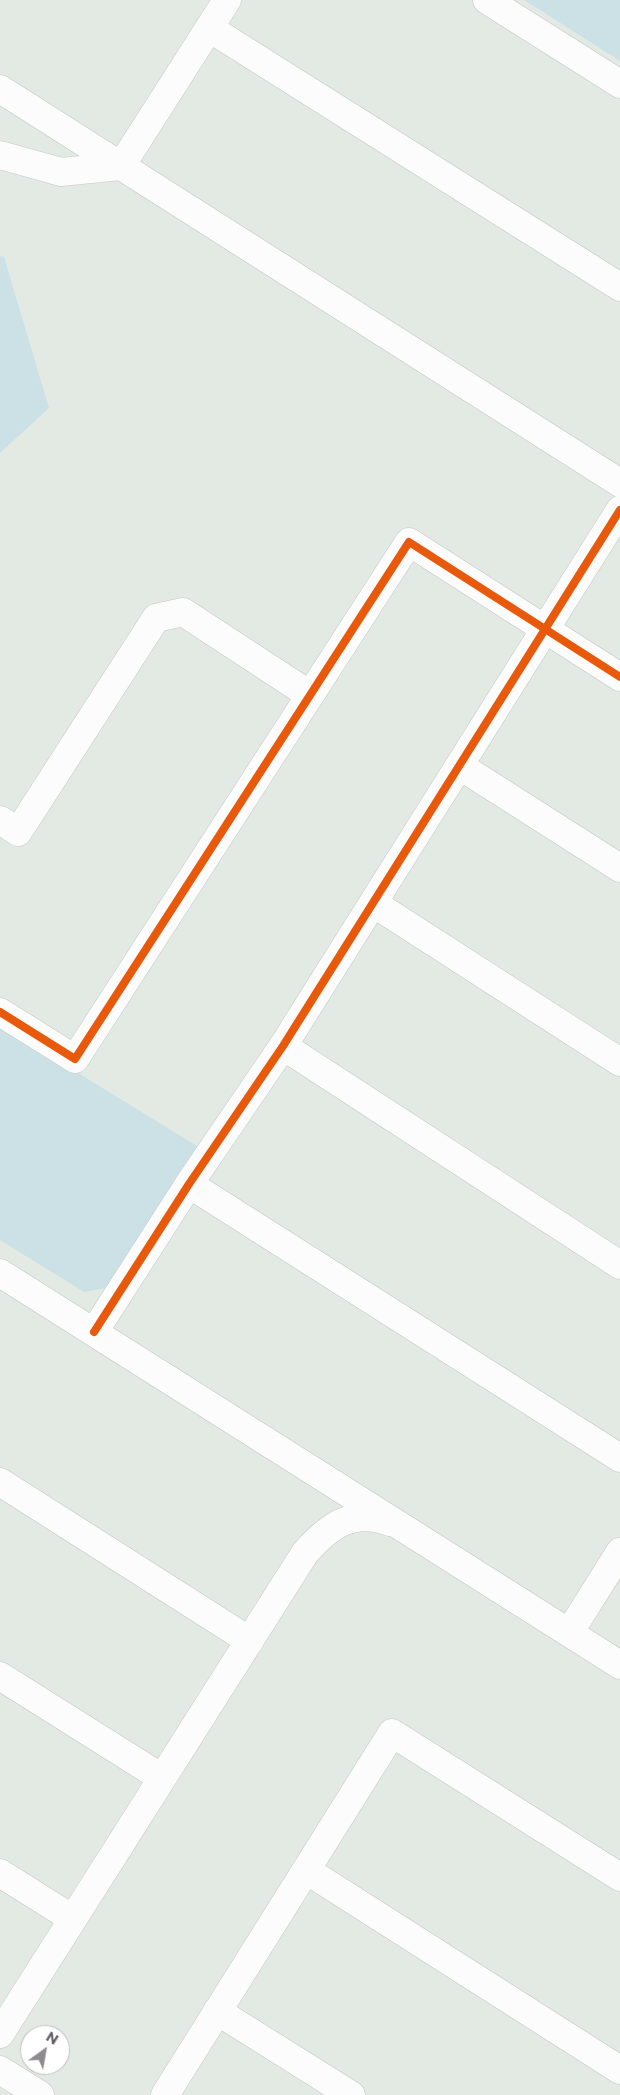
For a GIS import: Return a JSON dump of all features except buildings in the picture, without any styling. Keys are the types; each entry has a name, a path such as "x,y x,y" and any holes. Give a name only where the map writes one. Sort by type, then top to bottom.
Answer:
{"street":[{"path":"120,166 227,0"},
{"path":"487,0 620,84"},
{"path":"209,28 620,287"},
{"path":"0,89 620,483"},
{"path":"0,155 61,172 120,166"},
{"path":"94,1332 189,1184 283,1046 620,510"},
{"path":"0,1012 75,1059 408,542 620,677"},
{"path":"0,820 18,832 156,618 183,612 310,694"},
{"path":"460,766 620,868"},
{"path":"373,903 620,1062"},
{"path":"283,1046 620,1266"},
{"path":"189,1184 620,1458"},
{"path":"0,1273 620,1665"},
{"path":"0,1482 250,1641"},
{"path":"0,2034 305,1553 322,1534 344,1521 360,1518 380,1518 398,1525"},
{"path":"569,1633 620,1552"},
{"path":"0,1676 162,1778"},
{"path":"164,2095 392,1733 620,1877"},
{"path":"306,1870 620,2070"},
{"path":"0,1873 73,1919"},
{"path":"217,2011 351,2095"},
{"path":"0,2070 40,2095"}],"shaded area":[{"path":"524,0 620,0 620,61"},
{"path":"0,256 4,257 49,408 0,453"},
{"path":"0,1025 197,1146 106,1288 84,1292 0,1240"}],"cycle path":[{"path":"94,1332 189,1184 283,1046 620,510"},
{"path":"0,1012 75,1059 409,542 620,677"}]}
